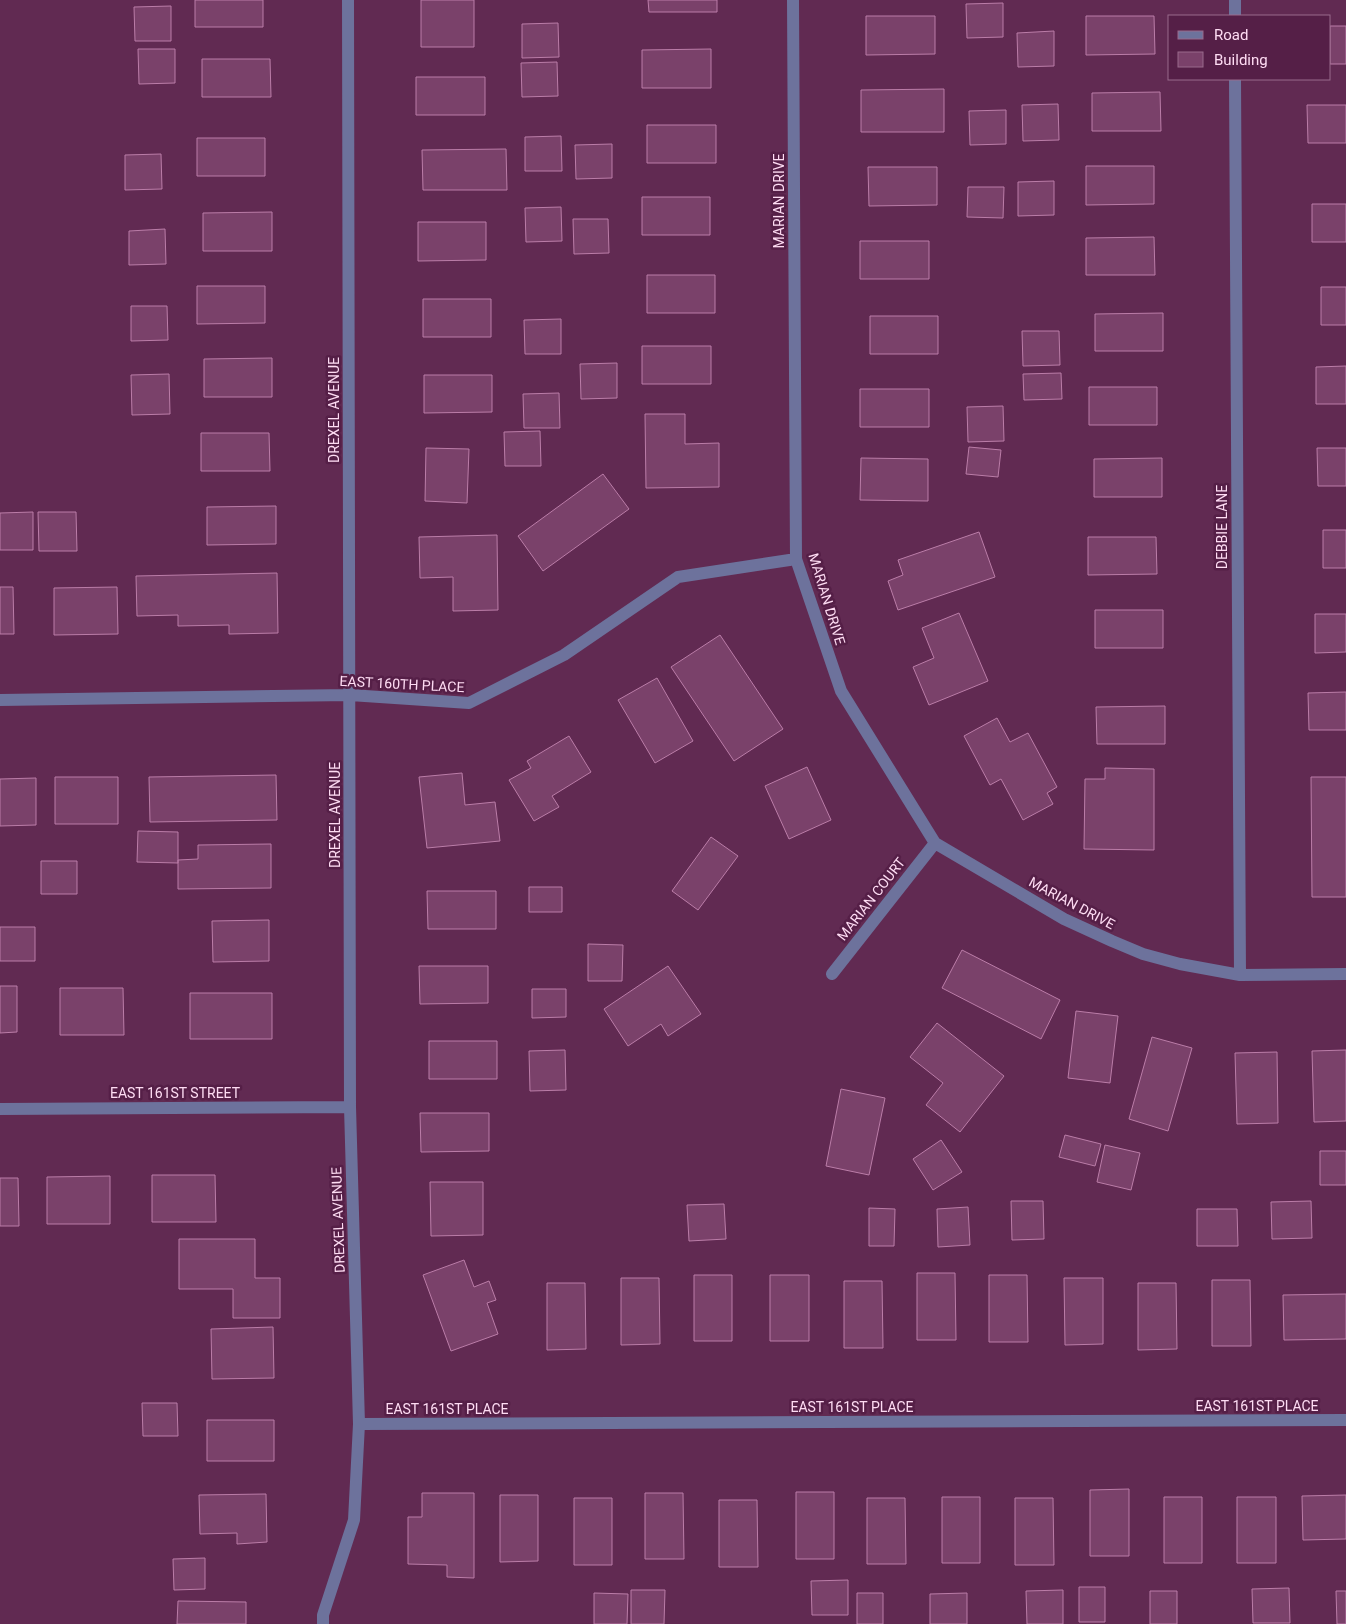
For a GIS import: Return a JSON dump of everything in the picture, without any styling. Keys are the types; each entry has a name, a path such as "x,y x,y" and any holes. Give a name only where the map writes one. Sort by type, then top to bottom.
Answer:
{"street":[{"name":"DREXEL AVENUE","path":"323,1624 323,1615 354,1520 359,1424 350,1108 348,0"},
{"name":"MARIAN DRIVE","path":"793,0 796,559 841,691 934,842 1064,919 1112,941 1143,954 1180,964 1240,975"},
{"path":"1235,0 1235,15"},
{"name":"DEBBIE LANE","path":"1235,80 1240,975"},
{"name":"EAST 160TH PLACE","path":"0,700 350,695 469,703 564,655 678,577 796,559"},
{"name":"MARIAN COURT","path":"832,974 934,842"},
{"path":"1240,975 1346,974"},
{"name":"EAST 161ST STREET","path":"0,1109 350,1108"},
{"name":"EAST 161ST PLACE","path":"359,1424 1346,1420"}],"building":[{"path":"195,0 263,0 263,27 195,27"},
{"path":"421,0 474,0 474,47 421,47"},
{"path":"648,0 717,0 717,12 649,12"},
{"path":"1003,3 1003,37 967,38 966,4"},
{"path":"171,6 171,41 135,41 134,7"},
{"path":"866,16 935,16 935,54 866,55"},
{"path":"1086,16 1154,16 1155,54 1086,55"},
{"path":"558,23 559,57 522,58 522,24"},
{"path":"1331,26 1346,26 1346,64 1331,64"},
{"path":"1054,31 1054,66 1018,67 1017,33"},
{"path":"138,49 175,49 175,83 139,84"},
{"path":"711,49 711,88 642,88 642,50"},
{"path":"202,59 270,59 271,97 202,97"},
{"path":"557,62 558,96 522,97 521,63"},
{"path":"416,77 485,77 485,115 416,115"},
{"path":"944,89 944,132 861,132 861,90"},
{"path":"1160,92 1161,131 1092,131 1092,93"},
{"path":"1058,104 1059,140 1023,141 1022,105"},
{"path":"1307,105 1346,105 1346,143 1308,143"},
{"path":"1006,110 1006,144 970,145 969,111"},
{"path":"647,125 716,125 716,163 647,163"},
{"path":"561,136 562,171 525,171 525,137"},
{"path":"197,138 265,138 265,176 197,176"},
{"path":"612,144 612,178 576,179 575,145"},
{"path":"506,149 507,190 423,190 422,150"},
{"path":"161,154 162,189 125,190 125,155"},
{"path":"1086,166 1154,166 1154,204 1086,205"},
{"path":"868,167 937,167 937,205 869,206"},
{"path":"1054,181 1054,215 1018,216 1018,182"},
{"path":"968,187 1004,187 1003,218 967,217"},
{"path":"642,197 710,197 710,235 642,235"},
{"path":"1312,204 1346,204 1346,242 1312,242"},
{"path":"561,207 562,241 526,242 525,208"},
{"path":"272,212 272,251 203,251 203,213"},
{"path":"573,219 608,219 609,253 574,254"},
{"path":"418,222 486,222 486,260 418,261"},
{"path":"165,229 166,264 129,265 129,231"},
{"path":"1154,237 1155,275 1086,275 1086,238"},
{"path":"860,241 929,241 929,279 860,279"},
{"path":"647,275 715,275 715,313 647,313"},
{"path":"197,286 265,286 265,323 197,324"},
{"path":"1321,287 1346,287 1346,325 1321,325"},
{"path":"423,299 491,299 491,337 423,337"},
{"path":"131,306 167,306 168,340 131,341"},
{"path":"1163,313 1163,351 1095,351 1095,314"},
{"path":"870,316 938,316 938,354 870,354"},
{"path":"561,319 561,354 525,354 524,320"},
{"path":"1022,331 1059,331 1060,365 1023,366"},
{"path":"642,346 711,346 711,384 642,384"},
{"path":"272,358 272,397 204,397 204,359"},
{"path":"617,363 617,398 581,399 580,364"},
{"path":"1346,366 1346,404 1316,404 1316,367"},
{"path":"1061,373 1062,399 1024,400 1023,374"},
{"path":"169,374 170,414 132,415 131,375"},
{"path":"424,375 492,375 492,412 424,413"},
{"path":"1089,387 1157,387 1157,425 1089,425"},
{"path":"860,389 929,389 929,427 860,427"},
{"path":"559,393 560,428 524,428 523,394"},
{"path":"1003,406 1004,441 968,442 967,407"},
{"path":"645,414 685,414 685,444 719,443 719,487 646,488"},
{"path":"540,431 541,466 505,466 504,432"},
{"path":"201,433 269,433 270,471 201,471"},
{"path":"969,447 1001,450 998,477 966,474"},
{"path":"426,448 469,449 467,503 425,501"},
{"path":"1317,448 1346,448 1346,486 1318,486"},
{"path":"861,458 928,459 928,501 860,500"},
{"path":"1162,458 1162,497 1094,497 1094,459"},
{"path":"603,474 629,509 543,571 518,536"},
{"path":"276,506 276,544 207,545 207,507"},
{"path":"33,512 33,550 0,550 0,513"},
{"path":"38,512 76,512 77,551 39,551"},
{"path":"1323,530 1346,530 1346,568 1323,568"},
{"path":"979,532 995,577 898,610 888,581 903,575 898,560"},
{"path":"497,535 498,610 453,611 453,577 420,578 419,537"},
{"path":"1088,537 1156,537 1157,574 1088,575"},
{"path":"277,573 278,633 229,634 229,625 178,626 178,615 137,616 136,576"},
{"path":"0,587 13,587 14,634 0,634"},
{"path":"117,587 118,634 54,635 54,588"},
{"path":"1095,610 1163,610 1163,648 1095,648"},
{"path":"959,613 988,681 929,705 913,667 934,658 922,628"},
{"path":"1315,614 1346,614 1346,652 1315,653"},
{"path":"720,635 783,729 734,761 671,667"},
{"path":"657,678 693,741 655,763 618,700"},
{"path":"1346,692 1346,730 1309,730 1308,693"},
{"path":"1165,706 1165,744 1097,744 1096,707"},
{"path":"997,718 1010,742 1028,733 1057,787 1047,793 1053,804 1023,820 1001,779 990,785 964,736"},
{"path":"569,736 591,772 552,796 559,807 534,821 509,780 531,768 527,761"},
{"path":"807,767 831,820 789,839 765,786"},
{"path":"1105,768 1154,769 1154,850 1084,849 1085,779 1105,779"},
{"path":"462,773 465,805 495,802 500,841 427,848 419,777"},
{"path":"276,775 277,820 150,822 149,777"},
{"path":"55,777 118,777 118,824 55,824"},
{"path":"1311,777 1346,777 1346,897 1312,897"},
{"path":"36,778 36,825 0,826 0,779"},
{"path":"138,831 178,832 178,863 137,862"},
{"path":"711,837 738,856 698,910 672,891"},
{"path":"271,844 271,888 178,889 178,860 198,859 198,845"},
{"path":"41,861 77,861 77,894 41,894"},
{"path":"529,887 562,887 562,912 529,912"},
{"path":"427,891 496,891 496,929 428,929"},
{"path":"269,920 269,961 213,962 212,921"},
{"path":"0,927 35,927 35,961 0,961"},
{"path":"588,944 623,945 622,981 588,981"},
{"path":"962,950 1060,1000 1041,1039 942,988"},
{"path":"419,966 488,966 488,1003 420,1004"},
{"path":"668,966 701,1014 668,1036 661,1024 628,1046 604,1009"},
{"path":"0,986 17,986 17,1032 0,1033"},
{"path":"60,988 123,988 124,1035 60,1035"},
{"path":"532,989 566,989 566,1017 532,1018"},
{"path":"190,993 272,993 272,1039 190,1039"},
{"path":"1076,1011 1118,1016 1110,1083 1068,1078"},
{"path":"937,1023 1004,1076 960,1132 926,1105 943,1083 910,1057"},
{"path":"1152,1037 1192,1048 1168,1131 1129,1119"},
{"path":"429,1041 497,1041 497,1079 429,1079"},
{"path":"565,1050 566,1090 530,1091 529,1051"},
{"path":"1346,1050 1346,1121 1314,1122 1312,1051"},
{"path":"1277,1052 1278,1123 1237,1124 1235,1053"},
{"path":"841,1089 885,1098 869,1175 826,1166"},
{"path":"420,1113 489,1113 489,1151 421,1152"},
{"path":"1065,1135 1101,1144 1095,1166 1059,1157"},
{"path":"941,1140 962,1172 933,1190 913,1159"},
{"path":"1105,1145 1140,1153 1131,1190 1097,1182"},
{"path":"1320,1151 1346,1151 1346,1185 1320,1185"},
{"path":"152,1175 215,1175 216,1222 152,1222"},
{"path":"110,1176 110,1224 47,1224 47,1177"},
{"path":"0,1178 18,1178 19,1226 0,1226"},
{"path":"430,1182 483,1182 483,1235 431,1236"},
{"path":"1011,1201 1043,1201 1044,1239 1012,1240"},
{"path":"1311,1201 1312,1238 1272,1239 1271,1202"},
{"path":"724,1204 726,1239 689,1241 687,1205"},
{"path":"968,1207 970,1245 938,1247 937,1209"},
{"path":"869,1208 895,1209 894,1246 869,1246"},
{"path":"1197,1209 1237,1209 1238,1246 1197,1246"},
{"path":"179,1239 255,1239 255,1278 280,1278 280,1318 233,1318 233,1289 179,1289"},
{"path":"464,1260 474,1287 489,1281 496,1300 487,1303 498,1334 451,1351 423,1275"},
{"path":"917,1273 955,1273 956,1340 917,1340"},
{"path":"694,1275 732,1275 732,1341 694,1341"},
{"path":"770,1275 809,1275 809,1341 770,1341"},
{"path":"989,1275 1027,1275 1028,1342 989,1342"},
{"path":"621,1278 659,1278 660,1344 621,1345"},
{"path":"1064,1278 1103,1278 1103,1344 1065,1345"},
{"path":"1212,1280 1250,1280 1251,1346 1212,1346"},
{"path":"844,1281 882,1281 883,1348 844,1348"},
{"path":"547,1283 585,1283 586,1349 547,1350"},
{"path":"1138,1283 1176,1283 1177,1349 1138,1350"},
{"path":"1346,1294 1346,1339 1284,1340 1283,1295"},
{"path":"273,1327 274,1378 212,1379 211,1329"},
{"path":"142,1403 177,1403 178,1436 143,1436"},
{"path":"207,1420 274,1420 274,1461 207,1461"},
{"path":"1129,1489 1129,1556 1090,1556 1090,1490"},
{"path":"796,1492 834,1492 834,1559 796,1559"},
{"path":"422,1493 474,1493 474,1578 447,1577 447,1565 408,1564 408,1517 422,1517"},
{"path":"645,1493 683,1493 684,1559 645,1559"},
{"path":"266,1494 267,1542 237,1544 237,1533 200,1534 199,1495"},
{"path":"500,1495 538,1495 538,1561 500,1562"},
{"path":"1346,1495 1346,1539 1303,1540 1302,1496"},
{"path":"942,1497 980,1497 980,1563 942,1563"},
{"path":"1164,1497 1202,1497 1202,1563 1164,1563"},
{"path":"1237,1497 1276,1497 1276,1563 1237,1563"},
{"path":"574,1498 612,1498 612,1565 574,1565"},
{"path":"867,1498 905,1498 906,1564 867,1564"},
{"path":"1015,1498 1053,1498 1054,1565 1015,1565"},
{"path":"719,1500 757,1500 758,1567 719,1567"},
{"path":"205,1558 205,1589 174,1590 173,1559"},
{"path":"848,1580 848,1615 812,1615 811,1581"},
{"path":"1079,1587 1105,1587 1105,1622 1079,1622"},
{"path":"1289,1588 1290,1623 1253,1623 1252,1589"},
{"path":"631,1590 665,1590 664,1624 631,1624"},
{"path":"1063,1590 1063,1624 1027,1624 1026,1591"},
{"path":"1150,1591 1177,1591 1177,1624 1150,1624"},
{"path":"1336,1591 1346,1591 1346,1624 1337,1624"},
{"path":"594,1593 628,1594 627,1624 594,1624"},
{"path":"857,1593 883,1593 883,1624 857,1624"},
{"path":"967,1593 967,1624 930,1624 930,1594"},
{"path":"178,1601 246,1602 246,1624 177,1624"}]}
